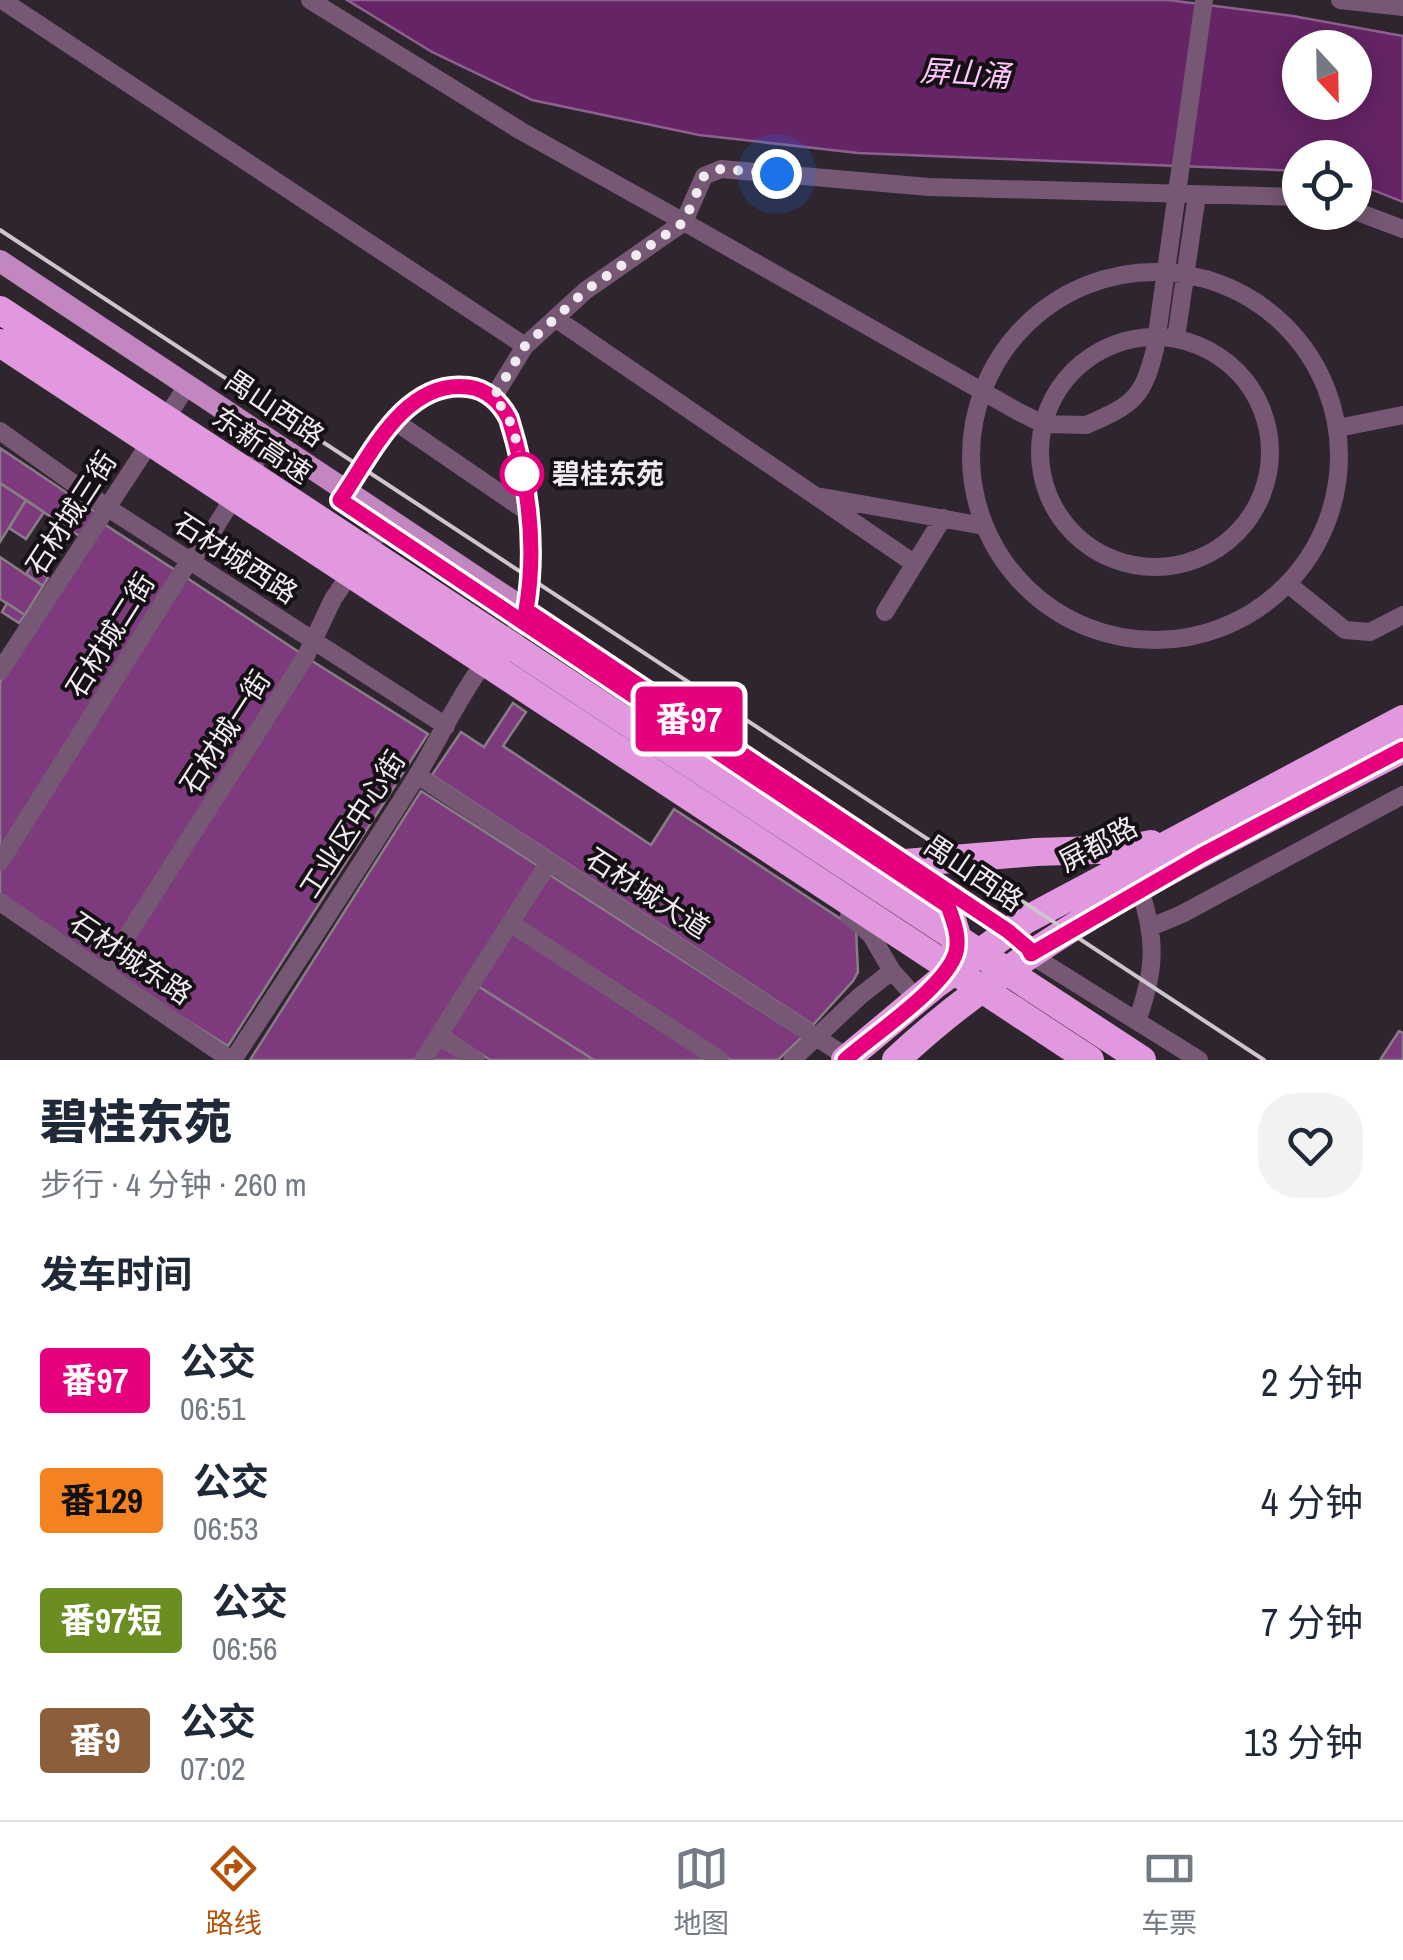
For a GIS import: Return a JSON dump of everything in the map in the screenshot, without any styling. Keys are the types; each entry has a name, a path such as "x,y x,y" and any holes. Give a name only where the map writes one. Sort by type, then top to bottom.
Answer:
{"highway":[{"name":"东新高速","path":"0,310 1142,1060"},
{"path":"0,343 1090,1060"},
{"name":"屏都路","path":"846,1059 1002,936 1172,840 1403,719"},
{"path":"896,1060 955,1009 1031,954 1140,890 1400,758"},
{"path":"905,863 1127,849 1172,840"},
{"path":"927,992 956,954 957,936 948,906"}],"main road":[{"name":"禺山西路","path":"0,261 184,390 524,616 948,906 1028,948 1031,954"},
{"name":"禺山西路","path":"0,275 184,390"},
{"name":"禺山西路","path":"524,616 905,863 1002,936"}],"street":[{"path":"310,0 520,131 1043,424 1086,424 1118,412 1146,385 1155,349 1204,0"},
{"path":"1340,0 1403,7"},
{"path":"1,1 525,346"},
{"path":"493,398 525,346 585,291 684,222 704,176 721,169 929,187 1282,197"},
{"path":"1176,338 1198,195"},
{"path":"1372,217 1403,229"},
{"path":"1150,272 1186,274 1223,284 1257,302 1287,326 1312,356 1329,390 1338,428 1340,470 1332,512 1314,550 1288,584 1263,606 1234,623 1203,634 1170,640 1136,640 1073,621 1045,604 1010,569 984,526 974,486 971,445 983,391 999,359 1021,330 1064,298 1114,277 1150,272"},
{"path":"555,318 915,564"},
{"path":"1141,337 1176,338 1205,348 1231,364 1252,387 1265,414 1271,444 1269,475 1259,504 1241,530 1218,549 1190,562 1160,568 1129,565 1100,554 1075,536 1056,512 1044,484 1039,454 1043,424 1056,392 1067,378 1108,346 1141,337"},
{"path":"343,496 411,404 440,389 475,388 493,398 502,405 513,433 529,513 531,542 524,616"},
{"name":"石材城三街","path":"0,670 184,390"},
{"path":"1338,428 1403,414"},
{"path":"396,422 529,513"},
{"name":"石材城西路","path":"0,431 108,508 446,726"},
{"name":"石材城二街","path":"0,862 189,560 203,547 266,445"},
{"path":"816,496 984,526"},
{"path":"885,612 943,518"},
{"name":"石材城一街","path":"104,972 314,641 333,598 385,523"},
{"path":"1288,584 1345,630 1370,632 1403,615"},
{"name":"工业区中心街","path":"232,1060 417,775 477,672 509,641 524,616"},
{"path":"477,672 861,924 892,971 927,992"},
{"name":"石材城大道","path":"417,775 846,1059"},
{"path":"1150,926 1182,914 1403,795"},
{"path":"423,1060 549,862"},
{"path":"1136,1021 1153,961 1150,926 1140,890"},
{"name":"石材城东路","path":"0,902 232,1060"},
{"path":"510,924 720,1060"},
{"path":"1031,954 1199,1060"},
{"path":"792,1060 874,983 892,971"},
{"path":"439,1036 476,1060"}],"water":[{"name":"屏山涌","path":"347,0 1168,0 1370,30 1282,30 1282,120 1372,120 1372,30 1403,36 1403,202 1372,190 1372,140 1282,140 1282,170 858,153 699,135 532,100 432,52"}],"building":[{"path":"0,448 97,513 81,537 0,483"},
{"path":"0,483 26,500 0,542"},
{"path":"26,500 44,512 26,539 9,528"},
{"path":"104,524 178,572 0,855 0,682"},
{"path":"0,557 43,586 25,615 0,599"},
{"path":"31,566 48,578 43,586 26,574"},
{"path":"184,576 302,654 104,968 0,895 0,868"},
{"path":"7,603 25,615 19,623 2,612"},
{"path":"309,659 428,734 228,1046 108,971"},
{"path":"513,703 526,712 503,746 651,845 674,809 856,929 858,972 813,1025 432,775 461,732 484,747"},
{"path":"421,791 540,867 417,1060 250,1060"},
{"path":"550,875 802,1037 778,1060 731,1060 519,922"},
{"path":"511,931 711,1060 594,1060 478,986"},
{"path":"478,986 594,1060 490,1060 449,1033"},
{"path":"1399,1031 1403,1033 1403,1060 1380,1060"},
{"path":"440,1044 464,1060 430,1060"}],"railway":[{"path":"0,230 1264,1060"}],"bus line":[{"name":"番97","path":"845,1060 936,984 956,954 957,936 948,906 340,500 383,436 423,396 451,387 475,388 502,405 509,419 529,513 526,610 1008,931 1031,954 1202,855 1403,749"}],"place":[{"name":"碧桂东苑","path":"522,474"}],"route":[{"path":"522,474 509,419 493,398 525,346 585,291 684,222 704,176 721,169 777,174"}]}
